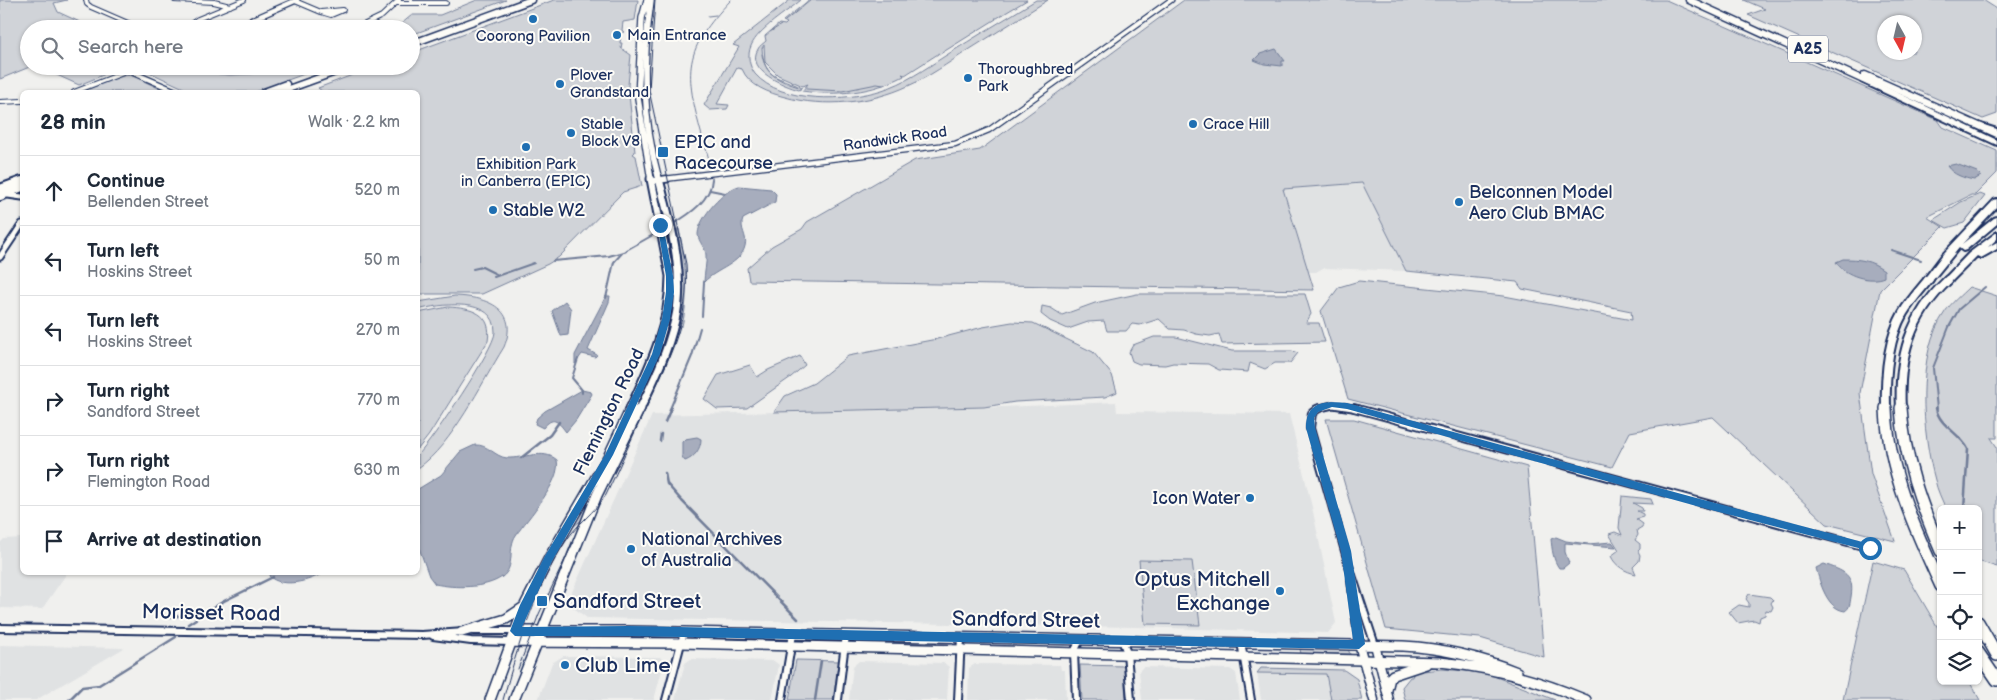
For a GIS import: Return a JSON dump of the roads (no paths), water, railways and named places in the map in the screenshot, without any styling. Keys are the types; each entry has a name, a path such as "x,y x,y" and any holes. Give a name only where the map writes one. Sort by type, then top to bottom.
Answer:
{"highway":[{"name":"A25","path":"1710,7 1864,80"},
{"path":"1864,80 1997,142"},
{"path":"1974,124 1997,132"},
{"path":"1929,279 1946,256 1997,202"},
{"path":"1929,279 1997,220"},
{"path":"1948,280 1997,235"},
{"path":"1956,271 1997,245"}],"main road":[{"path":"420,36 517,0"},
{"path":"420,41 532,0"},
{"name":"Flemington Road","path":"514,700 597,495 650,388 671,337 676,318 679,272 670,220 638,92 642,18 647,0"},
{"name":"Flemington Road","path":"490,700 525,605 549,558 609,455 656,354 666,319 670,276 651,183 645,119 644,72 651,0"},
{"name":"A25","path":"1696,1 1974,124"},
{"path":"270,90 311,75"},
{"path":"286,90 327,75"},
{"path":"1,193 20,182"},
{"path":"1,193 20,188"},
{"path":"1929,279 1909,303 1899,320 1885,384 1886,427 1900,488 1926,555 1937,578"},
{"path":"1941,550 1927,522 1910,468 1901,423 1900,385 1905,355 1918,317 1929,299 1948,280"},
{"path":"462,632 506,619 525,605"},
{"path":"1982,629 1997,655"},
{"name":"Sandford Street","path":"515,631 684,632 1359,644 1431,647 1453,651 1500,665 1530,679 1586,700"},
{"name":"Sandford Street","path":"538,641 1363,658 1472,665 1530,679"},
{"name":"Morisset Road","path":"511,642 538,641"},
{"path":"1982,658 1997,680"},
{"path":"1388,695 1390,678 1393,675 1411,667 1440,662"}],"street":[{"path":"86,0 87,4 91,7 121,20"},
{"path":"174,0 214,2 230,6"},
{"path":"197,20 244,0"},
{"name":"Randwick Road","path":"651,183 949,146 972,138 989,130 1171,0"},
{"path":"253,20 296,1 321,12 330,15 342,10 321,12"},
{"path":"374,20 382,16 398,2 446,3"},
{"path":"79,90 117,75"},
{"path":"142,75 174,90"},
{"path":"0,102 20,101"},
{"path":"1,193 20,197"},
{"path":"0,257 20,227"},
{"path":"1388,695 1375,645 1350,569 1310,428 1310,417 1320,406 1332,404 1347,406 1870,548"},
{"path":"1350,569 1359,644 1374,700"},
{"name":"Morisset Road","path":"0,628 422,635 515,631"},
{"path":"666,700 684,632"},
{"path":"782,700 793,634"},
{"name":"Morisset Road","path":"422,635 471,641 511,642"},
{"path":"838,700 846,635"},
{"path":"958,700 961,637"},
{"path":"1076,700 1074,652 1081,639"},
{"path":"1122,640 1127,653 1131,700"},
{"path":"1241,642 1251,700"}],"water":[{"path":"1276,49 1285,61 1282,61 1282,66 1264,64 1254,60 1260,54"},
{"path":"1956,164 1977,172 1981,176 1974,180 1966,178 1956,174 1947,166"},
{"path":"739,186 771,189 776,194 775,202 743,219 742,226 746,242 743,252 733,262 704,282 706,255 698,237 699,227 713,205 726,193"},
{"path":"1843,259 1860,260 1874,264 1884,270 1884,277 1865,279 1851,274 1836,262"},
{"path":"606,296 610,296 609,302 588,350 597,355 595,357 582,354 575,364 575,355"},
{"path":"565,301 571,309 568,335 561,336 552,311"},
{"path":"582,390 592,394 566,432 555,421 550,422 543,428 535,424 537,418 545,411"},
{"path":"697,437 701,439 698,450 691,458 685,461 682,457 682,442 685,439"},
{"path":"475,445 480,445 507,458 539,454 557,460 554,478 543,499 513,540 509,568 506,573 495,581 478,586 435,584 429,576 420,551 420,488 441,475 460,452"},
{"path":"1556,537 1566,541 1588,544 1612,542 1616,547 1565,543 1565,552 1569,563 1563,568 1559,568 1552,550 1551,539"},
{"path":"1824,564 1842,571 1849,578 1852,589 1849,607 1845,611 1833,606 1822,588 1816,568"},
{"path":"319,575 304,581 288,583 275,580 269,576"}],"waterway":[{"path":"712,179 710,163 692,94 692,62 696,48 704,33 731,0"},
{"path":"785,21 811,0"},
{"path":"708,16 716,15"},
{"path":"770,32 781,25"},
{"path":"762,54 766,67 774,76 786,83 799,87"},
{"path":"806,89 842,91 877,84 883,85"},
{"path":"673,224 699,206 711,187 712,179"},
{"path":"710,190 725,193"},
{"path":"623,252 660,231"},
{"path":"1891,250 1921,260"},
{"path":"553,261 609,256 623,252"},
{"path":"606,298 614,262 623,252"},
{"path":"494,277 534,263"},
{"path":"473,269 482,267 498,275"},
{"path":"702,316 704,282"},
{"path":"1937,409 1933,368 1949,327 1959,309 1985,287"},
{"path":"670,409 692,356 700,328"},
{"path":"578,359 572,378 582,390 582,393"},
{"path":"665,422 671,408"},
{"path":"1936,408 1941,420 1960,438 1968,449 1964,505"},
{"path":"521,458 550,435 559,422"},
{"path":"660,441 661,434"},
{"path":"665,473 667,484 682,501 798,619"},
{"path":"188,624 224,601 273,577"},
{"path":"170,617 197,614 208,609"},
{"path":"69,700 82,687 99,685 176,637"},
{"path":"815,700 821,661"}],"tram line":[{"path":"503,700 521,638 545,578 570,535 606,495 663,372 676,339 685,304 686,264 649,90 655,0"},
{"path":"518,669 539,614 573,543"}],"place":[{"name":"Coorong Pavilion","path":"533,19"},
{"name":"Main Entrance","path":"617,35"},
{"name":"Thoroughbred Park","path":"968,78"},
{"name":"Plover Grandstand","path":"560,84"},
{"name":"Crace Hill","path":"1193,124"},
{"name":"Stable Block V8","path":"571,133"},
{"name":"Exhibition Park in Canberra (EPIC)","path":"526,147"},
{"name":"EPIC and Racecourse","path":"663,152"},
{"name":"Belconnen Model Aero Club BMAC","path":"1459,202"},
{"name":"Stable W2","path":"493,210"},
{"name":"Icon Water","path":"1250,498"},
{"name":"National Archives of Australia","path":"631,549"},
{"name":"Optus Mitchell Exchange","path":"1280,591"},
{"name":"Sandford Street","path":"542,601"},
{"name":"Club Lime","path":"565,665"}]}
